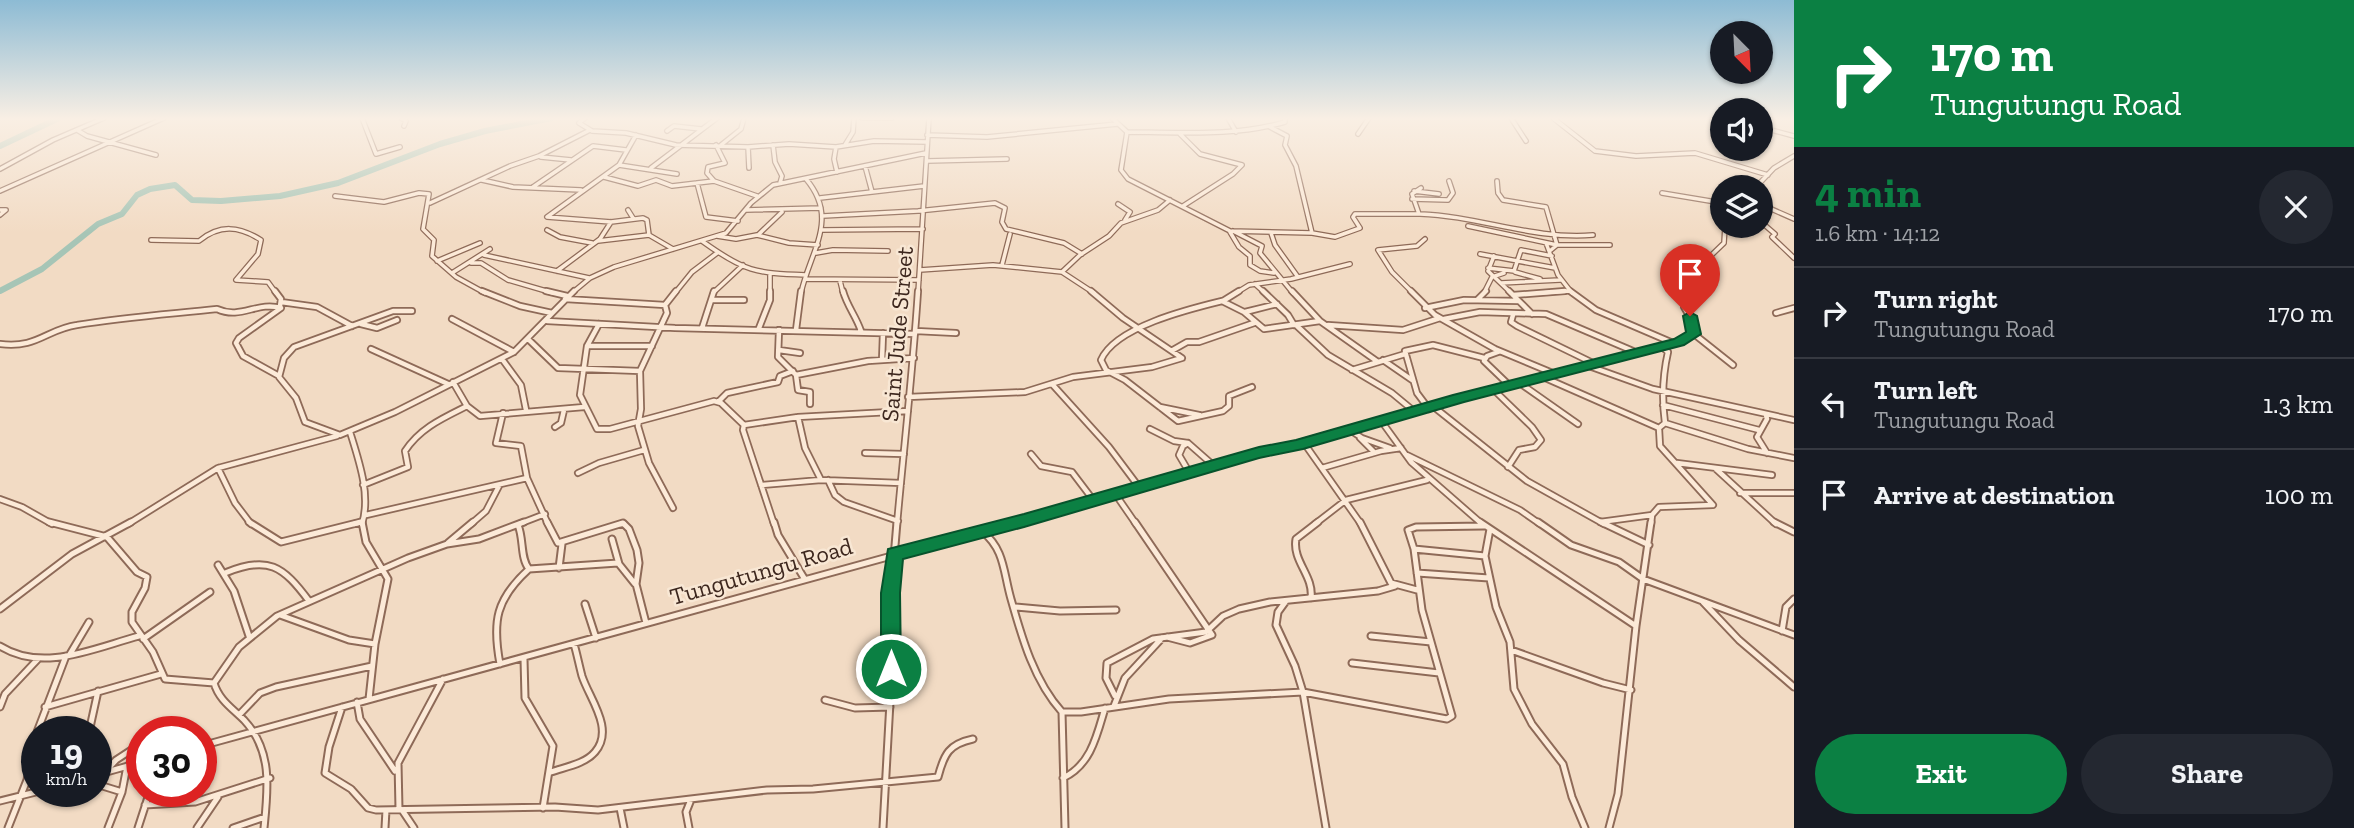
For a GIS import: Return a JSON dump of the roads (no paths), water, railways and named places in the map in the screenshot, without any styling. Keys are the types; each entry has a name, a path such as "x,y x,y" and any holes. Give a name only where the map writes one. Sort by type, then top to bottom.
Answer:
{"street":[{"path":"0,169 23,157"},
{"path":"0,191 75,157"},
{"path":"429,204 519,162 538,157"},
{"path":"544,157 572,161"},
{"path":"533,187 579,157"},
{"path":"623,157 619,165 547,217 611,222 633,218 646,219 649,235"},
{"path":"651,168 668,157"},
{"path":"714,181 706,169 725,163 722,157"},
{"path":"748,157 748,168"},
{"path":"774,157 782,175 780,183"},
{"path":"834,157 837,172"},
{"path":"0,609 72,554 107,537 218,468 350,432 502,359 514,352 547,321 551,313 590,278 614,267 726,233 758,197 780,183 909,157"},
{"name":"Saint Jude Street","path":"883,828 890,707 891,593 908,397 914,358 926,157"},
{"path":"1124,157 1123,175 1136,185 1183,205 1262,246 1260,253 1274,273 1320,321 1413,381"},
{"path":"1183,205 1233,174 1242,165 1210,157"},
{"path":"1291,157 1312,233"},
{"path":"1707,157 1768,175 1779,164 1793,157"},
{"path":"927,161 1007,159"},
{"path":"619,165 677,174"},
{"path":"865,166 872,192"},
{"path":"603,177 638,186 658,179 670,186 714,181 758,197"},
{"path":"796,330 805,277 818,245 823,216 816,189 806,178"},
{"path":"481,180 509,187 582,190"},
{"path":"1412,199 1448,200 1453,193 1449,181"},
{"path":"1497,181 1498,193 1503,200 1546,207 1557,245"},
{"path":"697,183 706,217 738,221"},
{"path":"820,198 924,186"},
{"path":"1413,191 1421,188"},
{"path":"1413,191 1412,199 1419,214"},
{"path":"1413,191 1439,194"},
{"path":"335,195 390,202 426,192 430,196 423,229 434,240 432,254 437,261 452,273 495,297 551,313"},
{"path":"1662,193 1710,201"},
{"path":"1125,221 1158,210 1170,201"},
{"path":"823,216 924,211 968,204 1000,204 1005,208 1002,222 1006,229 1064,243 1082,254"},
{"path":"1062,272 1125,221 1130,212 1118,204"},
{"path":"746,210 821,208"},
{"path":"628,210 633,218"},
{"path":"1773,210 1794,219"},
{"path":"757,235 783,211"},
{"path":"1231,231 1312,233 1335,237 1358,230 1360,226 1353,217 1354,214 1419,214 1448,215 1554,236 1593,235"},
{"path":"556,272 600,239 611,222"},
{"path":"150,240 199,241 210,232 233,226 250,232 261,240 259,252 236,280 268,282 275,288 281,304 280,309 239,338 236,343 243,356 279,376 296,398 305,422 340,435"},
{"path":"1468,226 1557,245 1610,245"},
{"path":"821,230 923,229"},
{"path":"547,230 560,237 592,244 605,239 649,235 673,249"},
{"path":"1231,231 1239,247 1250,256 1250,265 1260,271 1274,273"},
{"path":"1773,231 1773,239 1791,252 1794,258"},
{"path":"1271,233 1275,245 1298,277"},
{"path":"1002,265 1010,234"},
{"path":"717,236 736,239 757,235 789,243 818,245"},
{"path":"1726,238 1722,248 1695,271 1684,304 1692,321 1694,334 1733,365"},
{"path":"1425,239 1421,245 1378,250 1392,272 1425,308 1500,352 1555,374"},
{"path":"702,241 718,253 770,275 840,281 919,281"},
{"path":"437,261 480,243"},
{"path":"1546,243 1561,281 1571,291 1600,310 1674,343"},
{"path":"1551,253 1557,245"},
{"path":"452,273 490,249"},
{"path":"815,253 833,250 888,251"},
{"path":"1514,271 1521,250 1551,253"},
{"path":"673,508 644,450 638,421 640,371 660,332 659,327 667,313 666,305 692,272 718,253"},
{"path":"1479,254 1555,268"},
{"path":"484,255 590,278"},
{"path":"1488,268 1494,256"},
{"path":"471,262 481,264 488,271 504,277 567,298 599,303 666,305"},
{"path":"1252,387 1229,396 1229,406 1223,411 1178,421 1125,380 1110,373 1101,360 1106,348 1175,311 1207,307 1222,301 1239,289 1255,284 1281,281 1350,264"},
{"path":"702,328 705,311 717,286 743,265"},
{"path":"908,397 1012,394 1086,375 1110,373 1182,357 1062,272 1038,272 1002,265 920,270"},
{"path":"1488,268 1507,272"},
{"path":"1488,268 1532,314"},
{"path":"1477,300 1484,295 1494,276 1507,272 1514,271 1544,281"},
{"path":"759,328 771,300 770,275"},
{"path":"840,281 845,304 856,315 861,331"},
{"path":"1501,283 1561,281"},
{"path":"1255,284 1328,355 1392,393 1415,412"},
{"path":"1513,295 1571,291"},
{"path":"712,300 744,300"},
{"path":"1222,301 1244,312 1267,330 1320,321"},
{"path":"1425,308 1447,302 1519,301"},
{"path":"0,344 15,346 40,341 76,325 217,309 230,315 281,304 317,307 353,326"},
{"path":"1244,312 1277,304"},
{"path":"1776,313 1794,308"},
{"path":"279,376 284,358 294,346 397,310 412,312"},
{"path":"1328,325 1403,330 1442,318 1480,312 1550,315 1634,352"},
{"path":"1513,315 1511,322 1517,326 1593,363"},
{"path":"452,319 514,352"},
{"path":"360,324 377,328 397,320"},
{"path":"547,321 659,327 883,333 956,332"},
{"path":"1173,351 1187,342 1199,342 1255,323"},
{"path":"598,324 587,346 580,395 584,407 600,430 718,401 727,393 778,382 780,376 882,360 914,358"},
{"path":"779,330 778,357 794,373 798,390 811,394 808,400 810,404"},
{"path":"882,360 883,333"},
{"name":"Tungutungu Road","path":"217,741 1116,495 1213,465 1674,343 1694,334"},
{"path":"528,339 558,368 640,371"},
{"path":"1351,371 1405,354 1413,348 1433,345 1484,358 1500,352"},
{"path":"587,346 652,346"},
{"path":"1609,828 1618,794 1651,515 1655,510 1665,507 1713,506 1660,446 1666,391 1664,370 1668,352 1661,346"},
{"path":"371,349 451,383 467,406 480,416 584,407"},
{"path":"779,350 800,353"},
{"path":"1405,354 1417,393 1431,408 1549,495 1649,545"},
{"path":"1484,358 1487,365 1511,387"},
{"path":"502,359 521,385 526,410"},
{"path":"1586,365 1666,391 1794,420"},
{"path":"1543,377 1662,426 1794,458"},
{"path":"1052,384 1109,447 1140,487"},
{"path":"1521,384 1578,424"},
{"path":"1495,391 1532,427 1541,440 1535,447 1519,450 1508,467"},
{"path":"718,401 744,425"},
{"path":"1663,405 1759,430"},
{"path":"363,485 408,467 405,451 411,442 435,421 467,406"},
{"path":"1158,407 1200,415"},
{"path":"555,427 561,423 564,410"},
{"path":"744,425 798,417 908,411"},
{"path":"503,412 496,443 521,446 527,478 535,500 545,514 558,543 626,524 638,550 636,584 646,623"},
{"path":"1766,415 1766,422 1759,430 1758,440 1767,453"},
{"path":"798,417 805,448 821,480"},
{"path":"1382,422 1428,480 1487,528 1636,626"},
{"path":"744,425 743,430 778,535 805,579"},
{"path":"1150,429 1174,441 1188,443 1213,465"},
{"path":"1350,429 1374,452"},
{"path":"350,432 363,485 366,514 362,522 366,542 388,579 375,644 369,699"},
{"path":"1356,434 1392,448"},
{"path":"1188,443 1183,446 1179,455 1189,472"},
{"path":"1304,443 1357,516 1388,579 1395,586"},
{"path":"1321,468 1337,466 1374,452 1401,448"},
{"path":"578,473 599,463 644,450"},
{"path":"865,453 904,454"},
{"path":"1031,454 1041,466 1072,472 1094,501"},
{"path":"1407,455 1520,510 1571,545 1619,562 1643,579 1794,635"},
{"path":"1676,463 1772,475"},
{"path":"218,468 232,500 249,525 281,542 362,522"},
{"path":"1716,469 1777,525 1794,532"},
{"path":"366,514 527,478"},
{"path":"761,485 821,480 901,483"},
{"path":"828,480 835,495 844,502 859,505 898,521"},
{"path":"1311,598 1312,586 1294,541 1346,500 1428,480"},
{"path":"447,544 486,512 499,485"},
{"path":"1740,493 1794,493"},
{"path":"1116,495 1210,629"},
{"path":"0,499 22,507 54,525 107,537 137,572 147,577 145,590 131,614 141,637 152,650 161,674 169,680 205,680 214,683"},
{"path":"214,683 249,636 280,615 447,544 479,539 545,514"},
{"path":"1600,522 1651,515"},
{"path":"518,525 523,537 522,555 529,569"},
{"path":"1062,712 1168,699 1303,692 1447,719 1452,716 1417,590 1415,549 1408,530 1487,528"},
{"path":"1487,528 1485,556 1489,579 1511,650 1511,680 1532,724 1563,764 1572,797 1585,828"},
{"path":"982,531 993,540 999,550 1015,607 1045,694 1062,712 1065,828"},
{"path":"612,539 618,563 624,574 636,584"},
{"path":"559,568 562,544"},
{"path":"1415,549 1485,556"},
{"path":"225,573 254,561 267,561 298,586 309,601"},
{"path":"500,664 495,638 499,607 505,593 529,569 618,563"},
{"path":"218,565 240,600 249,636"},
{"path":"1417,573 1489,579"},
{"path":"1115,696 1106,678 1107,663 1138,645 1165,637 1204,633 1229,612 1286,601 1378,591 1395,586 1417,590"},
{"path":"0,646 26,658 38,658 68,655 141,637 209,592"},
{"path":"1701,599 1739,640 1794,687"},
{"path":"1782,631 1786,607 1794,599"},
{"path":"1286,601 1278,612 1276,625 1295,666 1303,692 1326,828"},
{"path":"585,604 596,638"},
{"path":"1015,607 1060,611 1116,610"},
{"path":"280,615 349,640 375,644"},
{"path":"42,716 68,655 89,622"},
{"path":"1371,636 1431,642"},
{"path":"1114,706 1115,696 1125,677 1165,637"},
{"path":"551,772 586,760 600,747 602,737 598,711 582,677 574,644"},
{"path":"1511,650 1631,690"},
{"path":"0,652 8,651"},
{"path":"0,707 5,694 38,658"},
{"path":"524,659 525,698 553,746 551,772 543,808"},
{"path":"1352,663 1439,673"},
{"path":"239,715 260,693 276,687 372,666"},
{"path":"45,707 161,674"},
{"path":"396,772 443,678"},
{"path":"214,683 217,695 254,731 265,751 270,778 264,828"},
{"path":"93,716 98,691"},
{"path":"825,700 855,708 890,707"},
{"path":"357,702 360,719 396,772 400,786 401,810 414,828"},
{"path":"342,706 329,747 325,773 351,789 368,808 386,810 598,810 767,790 813,789 938,777 947,749 960,741 973,739"},
{"path":"1063,778 1073,775 1083,765 1105,708"},
{"path":"112,764 126,752"},
{"path":"108,828 122,792 126,771"},
{"path":"197,828 219,795 270,778"},
{"path":"112,789 122,792"},
{"path":"0,801 21,796"},
{"path":"8,828 21,798"},
{"path":"689,828 686,812 691,801"},
{"path":"138,828 144,807"},
{"path":"620,808 624,828"},
{"path":"385,828 386,810"},
{"path":"233,828 265,817"}],"waterway":[{"path":"0,291 42,269 98,224 122,214 137,195 150,189 175,185 192,200 221,201 280,196 338,183 407,157"}]}
